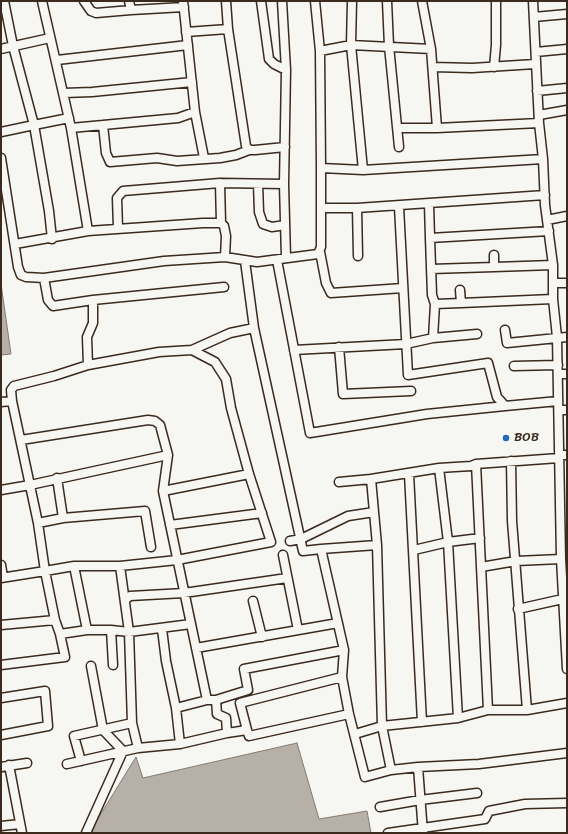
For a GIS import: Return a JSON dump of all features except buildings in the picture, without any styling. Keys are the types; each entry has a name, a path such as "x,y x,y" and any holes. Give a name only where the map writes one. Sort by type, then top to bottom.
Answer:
{"street":[{"path":"4,1 13,46 34,126 49,210 52,239"},
{"path":"42,1 64,93 88,231"},
{"path":"84,1 91,11 96,13 183,4 196,112 204,158"},
{"path":"129,1 131,10"},
{"path":"226,1 228,29 244,140 249,150"},
{"path":"261,1 268,59 286,70"},
{"path":"282,1 286,70 284,184 286,258"},
{"path":"315,1 320,51 320,252 326,283 331,293 403,288"},
{"path":"352,1 351,45 363,170"},
{"path":"387,1 388,46 399,147"},
{"path":"422,1 431,49 437,128"},
{"path":"494,67 496,45 496,1"},
{"path":"533,1 536,52 535,64 539,119 547,220 553,265 553,299 557,337 558,401 563,410 563,512 561,559 565,598 567,669"},
{"path":"534,17 567,14"},
{"path":"186,32 228,29"},
{"path":"1,49 50,38"},
{"path":"57,60 188,45"},
{"path":"320,51 351,45 431,49"},
{"path":"536,52 567,49"},
{"path":"432,67 494,67 535,64"},
{"path":"64,93 92,92 192,82"},
{"path":"537,91 567,88"},
{"path":"398,128 437,128 539,119 567,110"},
{"path":"71,128 178,118 196,112"},
{"path":"1,132 69,118"},
{"path":"103,125 106,153 110,162 157,158 177,160 204,158 236,155 249,150 285,147"},
{"path":"1,158 21,275 26,277 44,278 164,262 225,257 257,262 320,252"},
{"path":"321,168 363,170 543,159"},
{"path":"118,228 117,198 123,191 220,183 284,184"},
{"path":"220,183 221,223 224,226 226,236 225,257"},
{"path":"258,184 258,212 263,224 272,227 285,225"},
{"path":"321,208 399,207 545,195"},
{"path":"429,204 432,296 435,304 433,338"},
{"path":"399,207 408,375 488,363 497,397 504,406"},
{"path":"357,208 358,256"},
{"path":"547,220 567,216"},
{"path":"15,244 52,239 88,231 221,223"},
{"path":"430,238 549,231"},
{"path":"494,255 494,267"},
{"path":"245,260 254,328 303,551 377,545"},
{"path":"277,260 310,433 427,414 558,401"},
{"path":"431,269 553,265"},
{"path":"44,278 48,300 52,306 93,300 224,287"},
{"path":"553,283 567,283"},
{"path":"460,290 461,303"},
{"path":"435,304 553,299"},
{"path":"88,365 87,337 93,323 93,300"},
{"path":"1,665 65,657 55,620 45,570 38,523 12,401 11,390 18,383 54,376 88,365 160,352 192,350 230,333 254,328"},
{"path":"505,330 507,343 567,337"},
{"path":"294,350 406,344 433,338 477,334"},
{"path":"339,347 343,394 411,391"},
{"path":"1,565 2,578 74,566 120,566 177,560 271,542 249,474 231,408 226,379 215,362 192,350"},
{"path":"514,366 558,365"},
{"path":"558,374 567,374"},
{"path":"1,402 12,401"},
{"path":"21,440 148,420 155,421 160,425 168,455 163,492 207,700"},
{"path":"1,490 168,455"},
{"path":"339,482 410,474 439,468 562,456"},
{"path":"511,461 512,521 527,710"},
{"path":"476,464 488,710"},
{"path":"439,468 448,542 458,718"},
{"path":"163,492 249,474"},
{"path":"410,474 422,722"},
{"path":"57,478 63,518"},
{"path":"371,479 377,545 382,726 391,770"},
{"path":"38,523 63,518 145,511 151,548"},
{"path":"290,541 301,539 348,516 374,512"},
{"path":"170,525 262,513"},
{"path":"414,550 448,542 480,538"},
{"path":"321,549 344,650 342,676 349,714 365,777 391,770 479,764 567,753"},
{"path":"283,555 298,630"},
{"path":"481,568 516,561 561,559"},
{"path":"74,566 87,630"},
{"path":"120,566 129,632 132,723 138,748"},
{"path":"125,600 130,596 184,593 287,578"},
{"path":"518,609 565,598"},
{"path":"253,601 262,637"},
{"path":"1,625 55,620"},
{"path":"196,648 338,623"},
{"path":"60,634 87,630 129,632 162,629 191,624"},
{"path":"162,629 166,661 176,708 180,744"},
{"path":"111,630 114,665"},
{"path":"176,708 207,700 216,700 248,690 244,669 344,650"},
{"path":"91,666 103,730 123,751"},
{"path":"342,676 240,703 249,736 349,714"},
{"path":"1,698 45,691 48,726 1,735"},
{"path":"216,700 218,714 226,718 227,733"},
{"path":"355,734 382,726 458,718 488,710 527,710 567,703"},
{"path":"80,761 74,736 132,723"},
{"path":"67,764 138,748 180,744 247,730"},
{"path":"86,833 123,751"},
{"path":"22,833 5,766 27,763"},
{"path":"418,767 423,831"},
{"path":"380,807 420,800 477,793"},
{"path":"388,833 423,831 485,819 489,811 525,804 567,803"},
{"path":"1,826 20,824"}],"shaded area":[{"path":"1,284 11,354 1,355"},
{"path":"297,743 319,819 367,811 371,833 89,833 136,757 143,778"}],"place":[{"name":"BOB","path":"506,438"}]}
